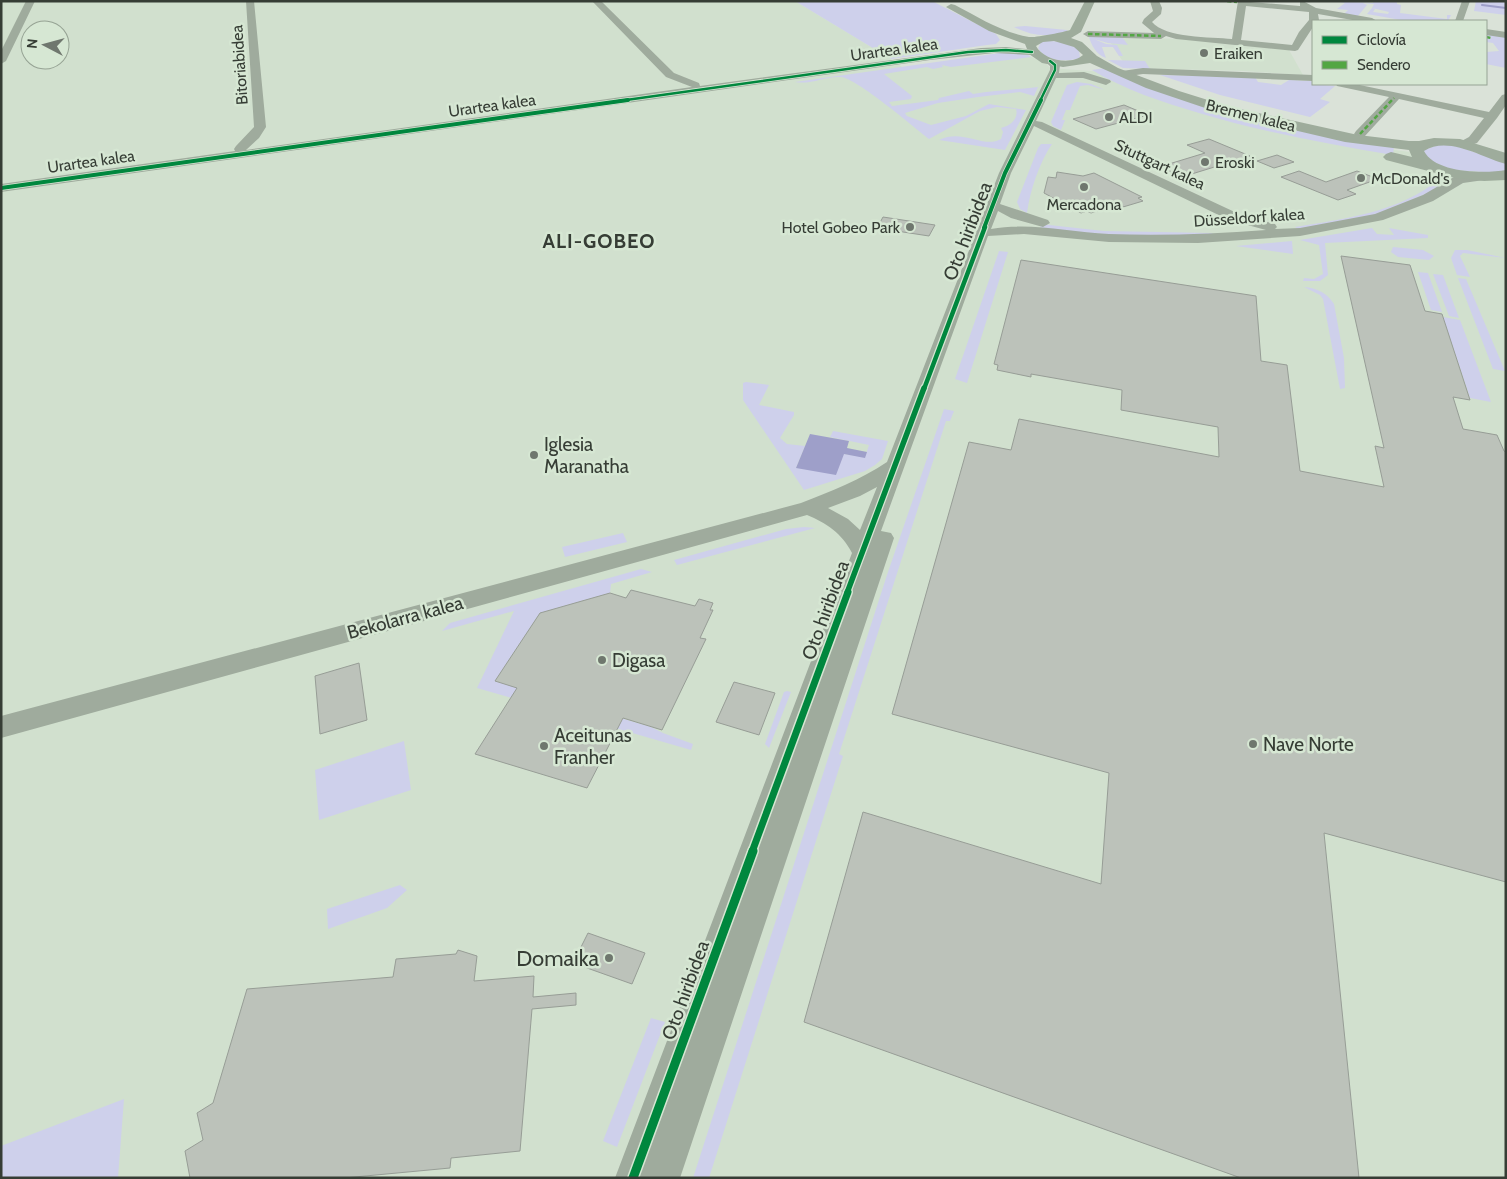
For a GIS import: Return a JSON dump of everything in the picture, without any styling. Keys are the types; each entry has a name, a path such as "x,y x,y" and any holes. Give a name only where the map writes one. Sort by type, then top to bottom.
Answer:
{"main road":[{"path":"1052,39 1075,32 1090,1"},
{"name":"Oto hiribidea","path":"1058,56 1082,33 1098,1"},
{"path":"946,4 979,8 985,16 1018,33 1073,42 1058,56"},
{"path":"946,4 996,30 1058,56"},
{"path":"1052,39 1058,56"},
{"name":"Bremen kalea","path":"1058,56 1122,74 1180,96 1262,120 1361,140 1406,146 1426,159"},
{"name":"Bremen kalea","path":"1058,56 1106,82 1172,107 1236,126 1294,139 1426,159"},
{"path":"1500,155 1462,144 1438,143 1426,159 1451,173 1479,177 1506,175"}],"street":[{"path":"1,61 32,1"},
{"name":"Bitoriabidea","path":"238,152 255,136 273,138 250,1"},
{"path":"596,1 670,75 700,87"},
{"path":"1154,1 1158,10 1146,24 1154,30 1176,36 1295,48"},
{"path":"1227,1 1313,10 1367,20"},
{"path":"1298,1 1313,10"},
{"path":"1459,20 1466,1"},
{"path":"1236,42 1240,2"},
{"path":"1313,10 1314,20"},
{"path":"996,30 1007,38 1008,41 998,47"},
{"path":"1295,48 1309,30"},
{"path":"1088,34 1161,36"},
{"path":"1488,36 1506,34"},
{"name":"Urartea kalea","path":"988,50 998,47 1058,56"},
{"path":"1295,48 1312,78"},
{"name":"Urartea kalea","path":"1,188 238,152 241,159 260,160 280,154 273,138 667,92 678,98 692,98 703,94 700,87 988,50 1016,49 1058,56"},
{"name":"Bremen kalea","path":"1058,56 1084,75 1106,82"},
{"name":"Oto hiribidea","path":"662,1178 884,516 1002,232 1002,208 1030,138 1038,124 1058,56"},
{"name":"Oto hiribidea","path":"633,1178 862,552 884,516 894,466 1005,173 1055,70 1058,56"},
{"path":"1122,74 1143,71 1312,78"},
{"path":"667,92 670,84 670,75"},
{"path":"1345,85 1493,116"},
{"path":"1360,134 1400,98 1415,88"},
{"path":"1462,144 1473,140 1506,97"},
{"path":"1500,155 1486,143 1506,115"},
{"name":"Stuttgart kalea","path":"1038,124 1234,216 1270,228"},
{"name":"Stuttgart kalea","path":"1030,138 1060,141 1213,213 1227,222 1227,228 1224,231"},
{"name":"Düsseldorf kalea","path":"1002,208 1016,215 1045,223 1086,228 1142,231 1224,231 1270,228 1348,216 1418,192 1434,180 1435,177 1426,159"},
{"name":"Düsseldorf kalea","path":"1002,232 1038,230 1109,238 1165,239 1228,238 1300,232 1378,217 1428,198 1459,180 1479,177"},
{"path":"1002,232 1016,224 1016,215"},
{"name":"Bekolarra kalea","path":"1,727 816,511 874,480 894,466"},
{"path":"851,517 848,505 852,491"},
{"path":"816,511 840,522 853,534 862,552"},
{"name":"Bekolarra kalea","path":"816,511 851,517 884,516"}],"shaded area":[{"path":"1,1 795,1 905,69 1021,55 1046,63 1050,68 1104,72 1338,143 1506,164 1506,1178 1,1178"},
{"path":"795,1 932,1 996,34 1000,40 996,44 891,59"},
{"path":"1336,1 1373,3 1373,1 1397,1 1397,4 1401,5 1400,13 1447,19 1447,15 1451,15 1448,20 1401,20 1367,14 1374,4 1363,3 1367,5 1357,17 1344,14 1348,10 1337,9 1345,3","holes":["1372,8 1389,12 1388,14 1373,12 1375,9"]},
{"path":"1476,1 1502,1 1506,4 1506,15 1474,11"},
{"path":"1025,26 1067,31 1054,35 1040,35 1014,27"},
{"path":"1487,33 1506,36 1506,68 1487,64 1487,52 1499,51 1493,43 1487,42 1487,38 1493,38 1487,37"},
{"path":"1089,37 1122,37 1128,45 1108,43 1094,39 1106,44 1117,45 1123,56 1119,56 1113,47 1102,47 1106,58 1097,52"},
{"name":"Eraiken","path":"1107,37 1183,39 1289,50 1303,75 1244,71 1127,68"},
{"path":"1041,42 1071,45 1079,50 1080,58 1057,60 1046,56 1038,48"},
{"path":"1007,52 1031,57 951,67 942,65 943,67 933,69 927,67 884,74 912,96 911,99 889,102 892,106 938,100 939,98 969,91 973,94 1038,87 1034,96 1020,92 978,97 938,103 905,113 907,116 931,125 966,116 989,104 1026,110 1005,150 939,140 956,136 987,142 1001,139 1003,132 1001,128 1013,122 1017,113 1016,109 997,107 980,111 929,139 885,104 848,79 835,77 801,83 795,82"},
{"path":"1108,60 1145,61 1150,69 1123,68"},
{"path":"1105,68 1153,88 1394,146 1393,155 1271,132 1185,109 1131,89 1092,70"},
{"path":"1160,75 1255,77 1258,82 1281,85 1289,80 1311,81 1312,85 1335,86 1320,99 1330,102 1310,117 1220,95"},
{"path":"1077,82 1091,84 1105,90 1088,85 1080,86 1070,110 1066,110 1061,130 1053,126 1051,122 1067,85"},
{"path":"1041,144 1052,144 1036,177 1027,213 1020,209 1017,202"},
{"path":"1438,145 1454,145 1505,163 1506,170 1500,173 1451,170 1425,158 1424,150"},
{"path":"1439,179 1450,183 1370,217 1301,231 1295,227 1352,217 1389,207 1424,190"},
{"path":"1040,224 1104,231 1212,233 1216,238 1139,237 1041,229"},
{"path":"1372,228 1377,234 1394,235 1389,228 1428,235 1428,238 1325,243 1328,275 1320,281 1303,281 1304,278 1314,279 1323,274 1319,245 1300,240"},
{"path":"1292,241 1293,254 1236,246"},
{"path":"1393,247 1423,250 1434,256 1429,260 1398,257 1391,252"},
{"path":"1455,250 1467,250 1506,258 1463,253 1460,256 1470,277 1457,275 1451,258"},
{"path":"999,251 1008,252 967,383 955,379"},
{"path":"1418,272 1428,273 1442,312 1431,310"},
{"path":"1433,274 1443,275 1459,318 1449,316"},
{"path":"1458,278 1466,279 1505,371 1493,369"},
{"path":"1304,287 1321,292 1334,304 1344,358 1345,388 1340,389 1323,299 1320,295"},
{"path":"1443,317 1460,320 1491,402 1470,398"},
{"path":"743,383 769,385 759,405 794,412 780,438 787,444 805,446 796,468 844,454 865,457 869,445 830,437 833,431 888,441 882,459 865,471 804,490 743,400"},
{"path":"944,409 954,411 950,421 946,421 839,754 843,756 709,1178 693,1178 887,575"},
{"path":"810,434 849,441 847,448 867,452 865,458 844,454 836,475 796,468"},
{"path":"815,528 677,565 674,560 786,529"},
{"path":"623,533 627,542 565,557 562,547"},
{"path":"641,569 652,572 611,584 610,593 540,613 495,681 651,727 693,744 691,750 477,688 514,611 442,631 450,623"},
{"path":"784,692 791,692 769,748 765,744"},
{"path":"404,741 411,790 319,820 315,770"},
{"path":"400,885 407,890 387,908 328,929 327,909"},
{"path":"651,1018 665,1022 617,1147 603,1141"},
{"path":"124,1099 118,1178 1,1178 1,1146"}],"building":[{"name":"ALDI","path":"1124,105 1148,115 1096,129 1073,119"},
{"name":"Eroski","path":"1209,139 1250,156 1182,177 1159,167 1205,153 1187,145"},
{"path":"1277,155 1294,162 1274,168 1257,161"},
{"path":"1299,171 1326,182 1357,171 1378,179 1347,190 1356,194 1338,200 1281,177"},
{"name":"Mercadona","path":"1057,172 1083,176 1094,173 1142,197 1138,198 1143,201 1123,207 1110,207 1091,213 1087,211 1081,213 1044,193 1048,177 1056,178"},
{"name":"Hotel Gobeo Park","path":"883,217 935,225 929,236 877,228"},
{"name":"Nave Norte","path":"1341,256 1410,265 1425,311 1442,314 1470,400 1453,397 1463,429 1497,435 1506,452 1506,882 1324,833 1359,1178 1241,1178 804,1022 863,812 1101,884 1109,773 892,714 969,442 1011,450 1019,419 1219,457 1218,427 1121,410 1122,390 1031,374 1031,377 997,370 998,365 994,364 1021,260 1256,296 1261,361 1287,365 1300,471 1384,487 1375,446 1384,448"},
{"name":"Digasa","path":"631,590 695,606 699,599 713,603 710,610 713,610 700,638 706,639 662,730 623,718 587,788 475,754 517,688 495,681 540,613 610,593 626,598"},
{"path":"359,663 367,720 320,734 315,676"},
{"path":"734,682 775,693 759,735 716,722"},
{"name":"Domaika","path":"588,933 645,953 632,984 573,963"},
{"path":"458,950 477,956 474,981 534,976 533,997 576,993 576,1005 532,1009 520,1151 451,1158 450,1168 344,1178 190,1178 185,1151 203,1140 197,1113 213,1103 247,989 393,977 396,959 456,954"}],"waterway":[{"path":"1482,5 1506,8"}],"marked path":[{"path":"1227,1 1237,2"},
{"path":"1088,34 1161,36"},
{"path":"1487,37 1491,38"},
{"path":"1360,134 1394,98"}],"cycle path":[{"path":"1,188 930,57 994,50 1032,52"},
{"path":"633,1178 831,636 1005,173 1055,70 1055,65 1050,61"}],"place":[{"name":"Eraiken","path":"1204,53"},
{"name":"ALDI","path":"1109,117"},
{"name":"Eroski","path":"1205,162"},
{"name":"McDonald's","path":"1361,178"},
{"name":"Mercadona","path":"1084,187"},
{"name":"Hotel Gobeo Park","path":"910,227"},
{"name":"Iglesia Maranatha","path":"534,455"},
{"name":"Digasa","path":"602,660"},
{"name":"Nave Norte","path":"1253,744"},
{"name":"Aceitunas Franher","path":"544,746"},
{"name":"Domaika","path":"609,958"}],"district":[{"name":"ALI-GOBEO","path":"599,241"}]}
